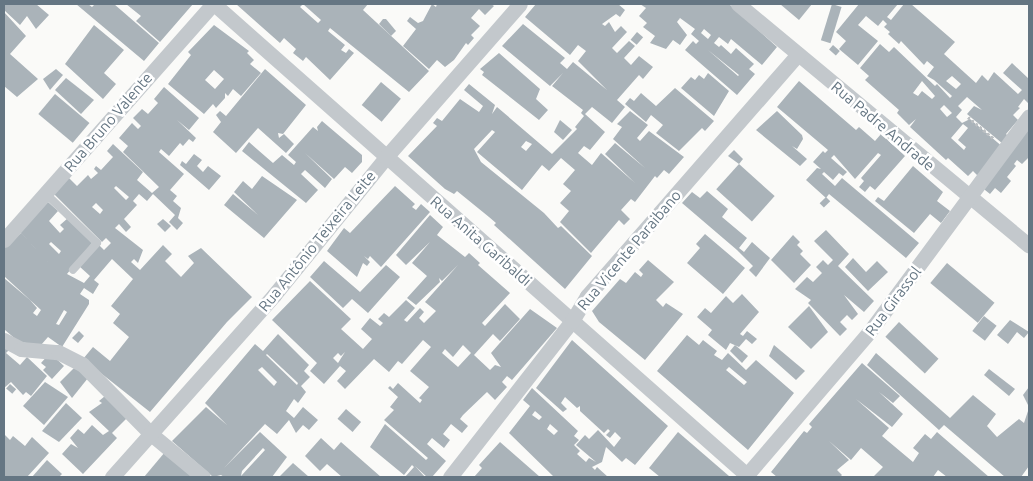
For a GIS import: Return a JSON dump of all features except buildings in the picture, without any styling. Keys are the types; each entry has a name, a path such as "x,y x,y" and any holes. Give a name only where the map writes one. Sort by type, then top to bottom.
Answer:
{"street":[{"name":"Rua Anita Garibaldi","path":"213,4 747,477"},
{"name":"Rua Bruno Valente","path":"4,240 213,4"},
{"name":"Rua Antônio Teixeira Leite","path":"112,477 274,295 386,157 520,4"},
{"name":"Rua Padre Andrade","path":"738,4 970,200 1029,246"},
{"name":"Rua Vicente Paraibano","path":"450,477 572,321 586,296 798,54"},
{"name":"Rua Girassol","path":"747,477 870,331 970,200 1029,116"},
{"path":"4,340 21,349 58,352 82,364 151,434 203,477"}],"lane":[{"path":"45,193 97,243 74,270"}],"path":[{"path":"968,117 1006,147"}]}
